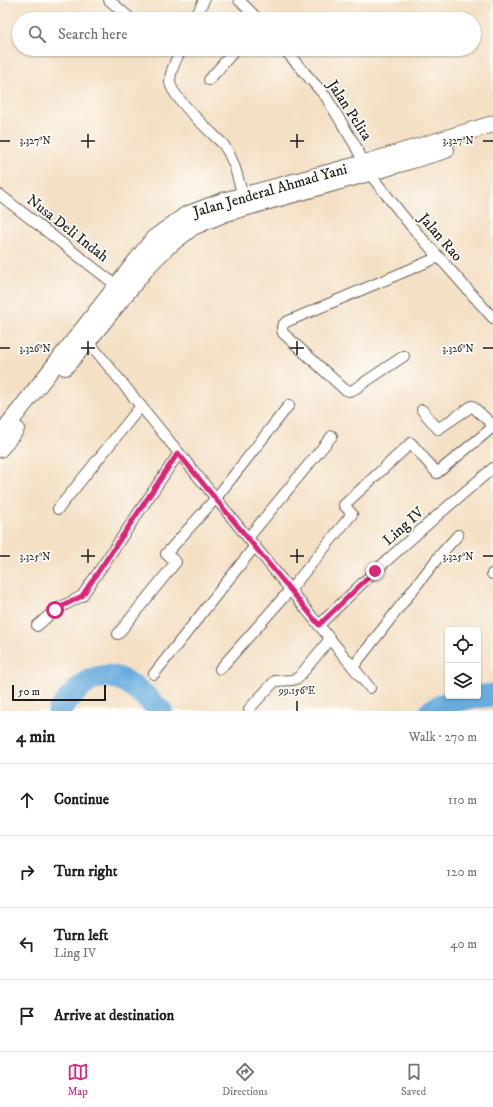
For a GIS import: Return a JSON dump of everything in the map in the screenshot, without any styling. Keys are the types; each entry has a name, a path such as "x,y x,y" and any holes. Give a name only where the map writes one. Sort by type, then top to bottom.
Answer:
{"main road":[{"name":"Jalan Jenderal Ahmad Yani","path":"0,435 66,357 88,341 150,265 166,248 193,227 226,213 367,168 493,124"},
{"name":"Jalan Jenderal Ahmad Yani","path":"0,449 117,286 154,238 186,215 223,201 367,168 493,135"}],"street":[{"path":"109,0 122,12"},
{"path":"198,12 204,0"},
{"path":"239,0 251,12"},
{"path":"178,56 172,69 170,81 171,87 178,98 223,144 227,150 232,159 243,196"},
{"path":"209,80 230,56"},
{"name":"Jalan Pelita","path":"290,56 326,97 367,168"},
{"name":"Jalan Rao","path":"367,168 412,226 493,318"},
{"name":"Nusa Deli Indah","path":"0,195 117,286"},
{"path":"404,356 353,390 349,391 344,389 283,333 281,328 286,322 439,257"},
{"path":"88,341 370,688"},
{"path":"118,634 176,562 166,554 216,498 289,405"},
{"path":"58,509 140,406"},
{"path":"220,669 290,590 352,514 344,505 411,444 437,473 493,426 472,406 438,429 422,410"},
{"path":"154,674 251,542 332,436"},
{"path":"37,626 55,610 82,596 178,453"},
{"name":"Ling IV","path":"319,625 392,556 493,468"},
{"path":"353,667 440,555 458,535"},
{"path":"249,708 275,681 292,680 298,678 330,639"}],"waterway":[{"path":"59,711 73,694 82,686 99,677 109,676 120,679 131,685 161,711"},
{"path":"431,711 447,703 467,698 493,695"}],"route":[{"path":"55,610 82,596 178,453 319,625 375,571"}]}
